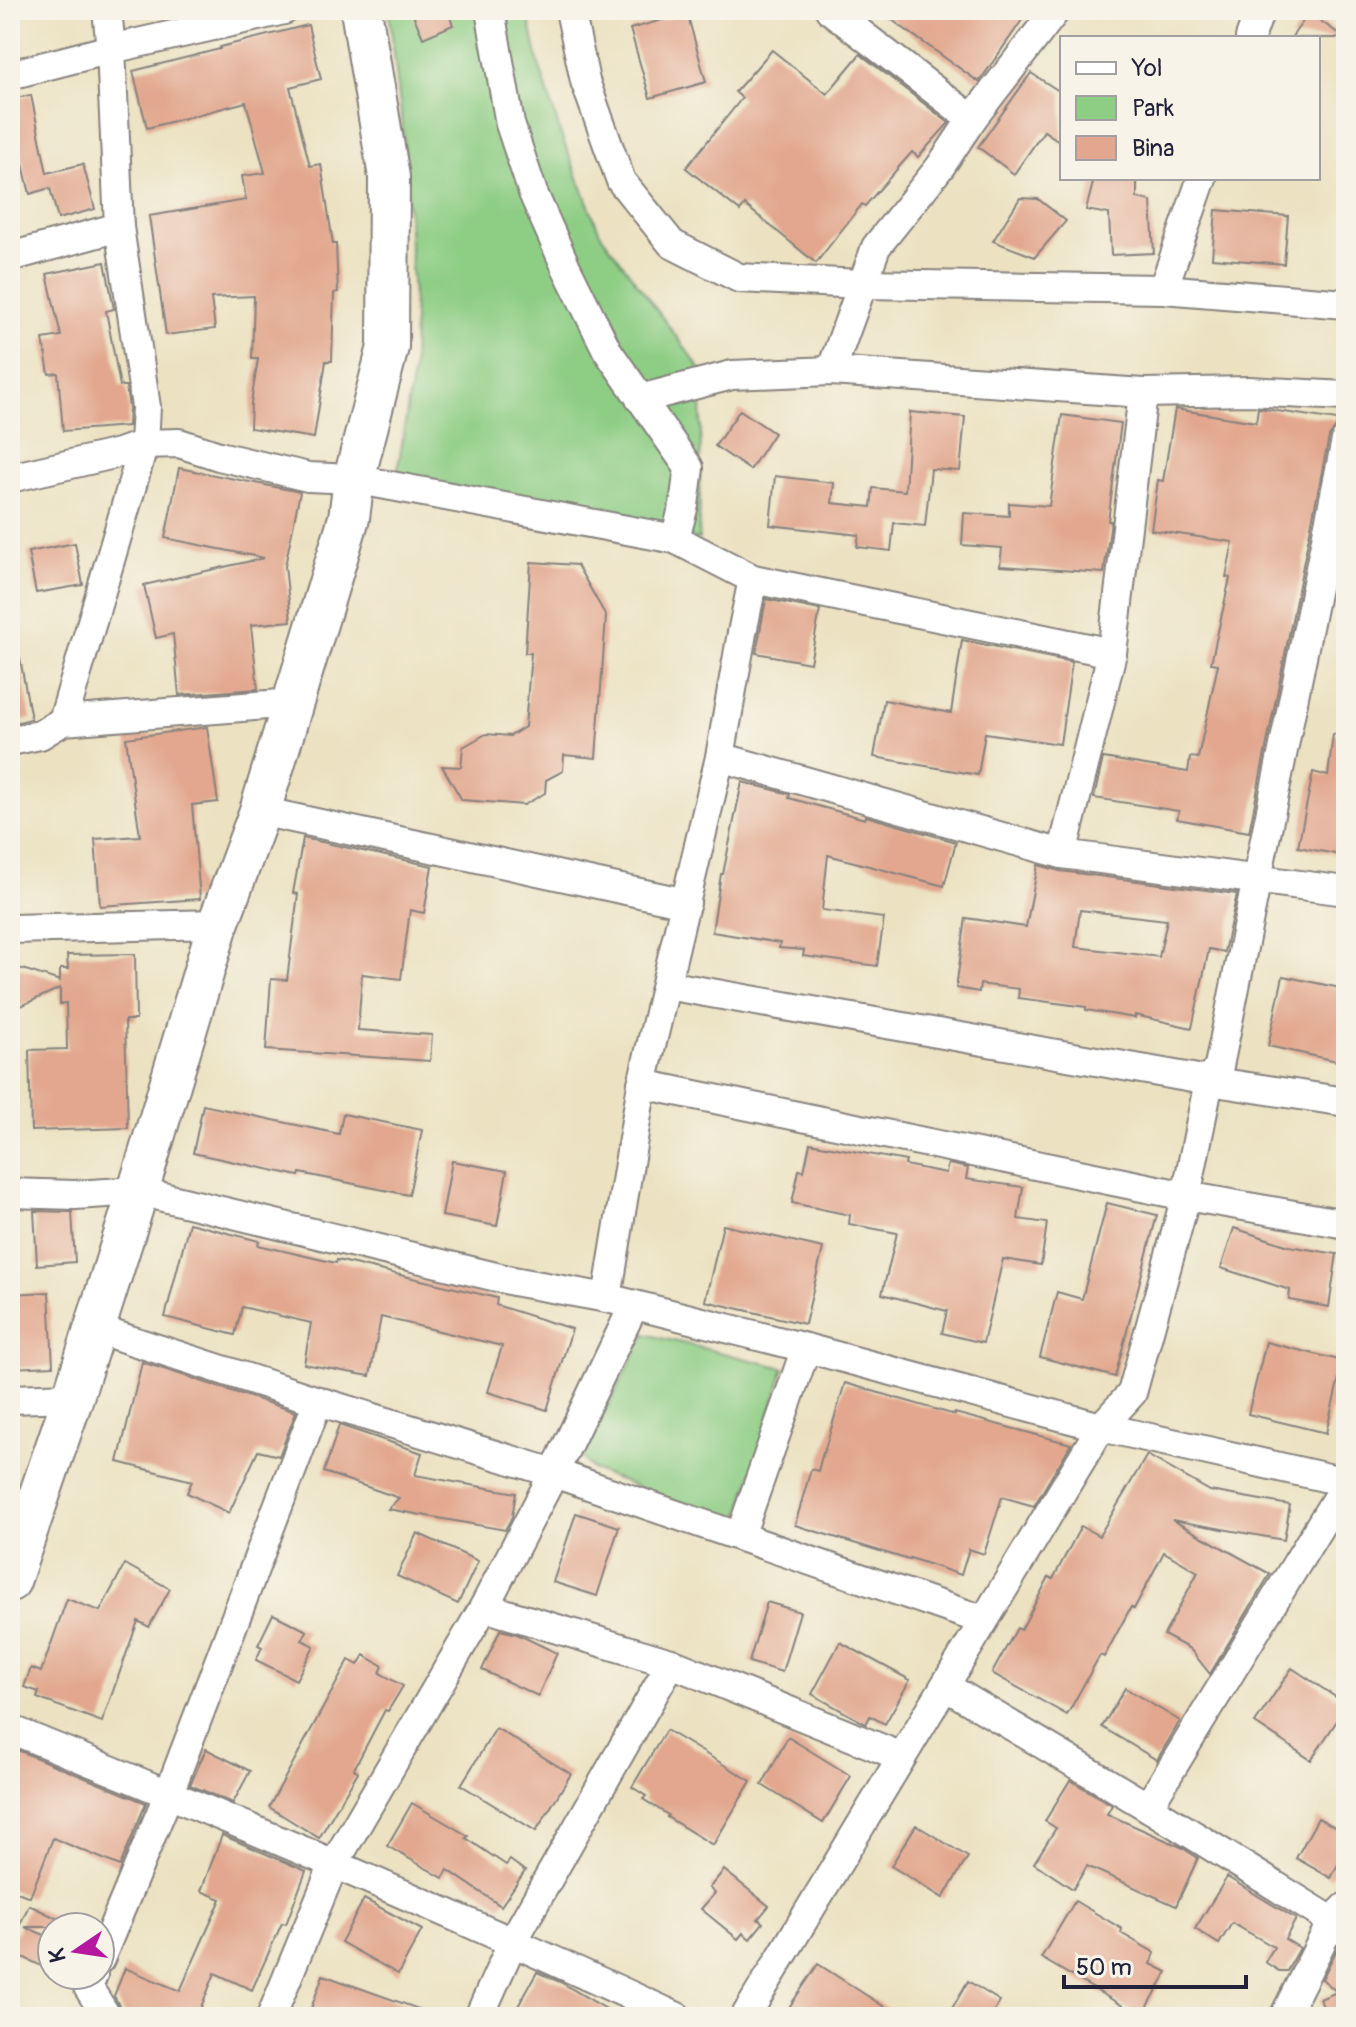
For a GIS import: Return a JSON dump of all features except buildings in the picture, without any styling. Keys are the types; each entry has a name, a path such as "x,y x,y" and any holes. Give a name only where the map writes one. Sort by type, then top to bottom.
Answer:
{"main road":[{"path":"10,1581 73,1397 218,924 260,811 349,518 354,479 388,347 389,177 361,10"}],"street":[{"path":"63,721 144,444 146,407 119,227 107,10"},
{"path":"10,75 284,10"},
{"path":"490,10 510,124 533,193 607,350 689,468 675,539"},
{"path":"570,10 585,81 621,181 672,244 739,278 862,284 1163,289 1346,304"},
{"path":"830,10 972,119"},
{"path":"831,371 876,247 940,167 972,119 1056,10"},
{"path":"1251,36 1260,10"},
{"path":"1163,289 1201,180"},
{"path":"10,257 119,227"},
{"path":"640,399 732,375 831,371 1143,393 1249,391 1346,396"},
{"path":"1062,854 1112,653 1143,393"},
{"path":"745,2017 1101,1427 1132,1393 1186,1196 1209,1081 1219,1066 1346,440"},
{"path":"10,478 119,453 144,444 179,443 308,477 354,479 675,539 753,579 1112,653"},
{"path":"271,2017 334,1864 484,1607 554,1473 621,1301 642,1084 720,757 753,579"},
{"path":"10,741 40,735 63,721 293,703"},
{"path":"720,757 1062,854 1346,891"},
{"path":"260,811 686,903"},
{"path":"10,929 218,924"},
{"path":"666,985 1209,1081 1346,1102"},
{"path":"642,1084 1186,1196 1346,1224"},
{"path":"10,1193 75,1195 138,1191 513,1281 621,1301 1101,1427 1346,1482 1148,1807"},
{"path":"93,1328 554,1473 983,1620"},
{"path":"740,1536 806,1348"},
{"path":"10,1399 73,1397"},
{"path":"116,1921 169,1793 318,1401"},
{"path":"484,1607 671,1663 902,1757"},
{"path":"479,2017 513,1941 671,1663"},
{"path":"945,1686 1341,1920 1284,2017"},
{"path":"10,1729 169,1793 513,1941 677,2017"},
{"path":"91,1991 107,2017"}],"green space":[{"path":"389,10 527,10 538,61 561,135 600,233 702,371 699,539 395,489 413,371 414,315 404,140"},
{"path":"645,1334 784,1368 740,1514 729,1522 593,1470 582,1457"}]}
